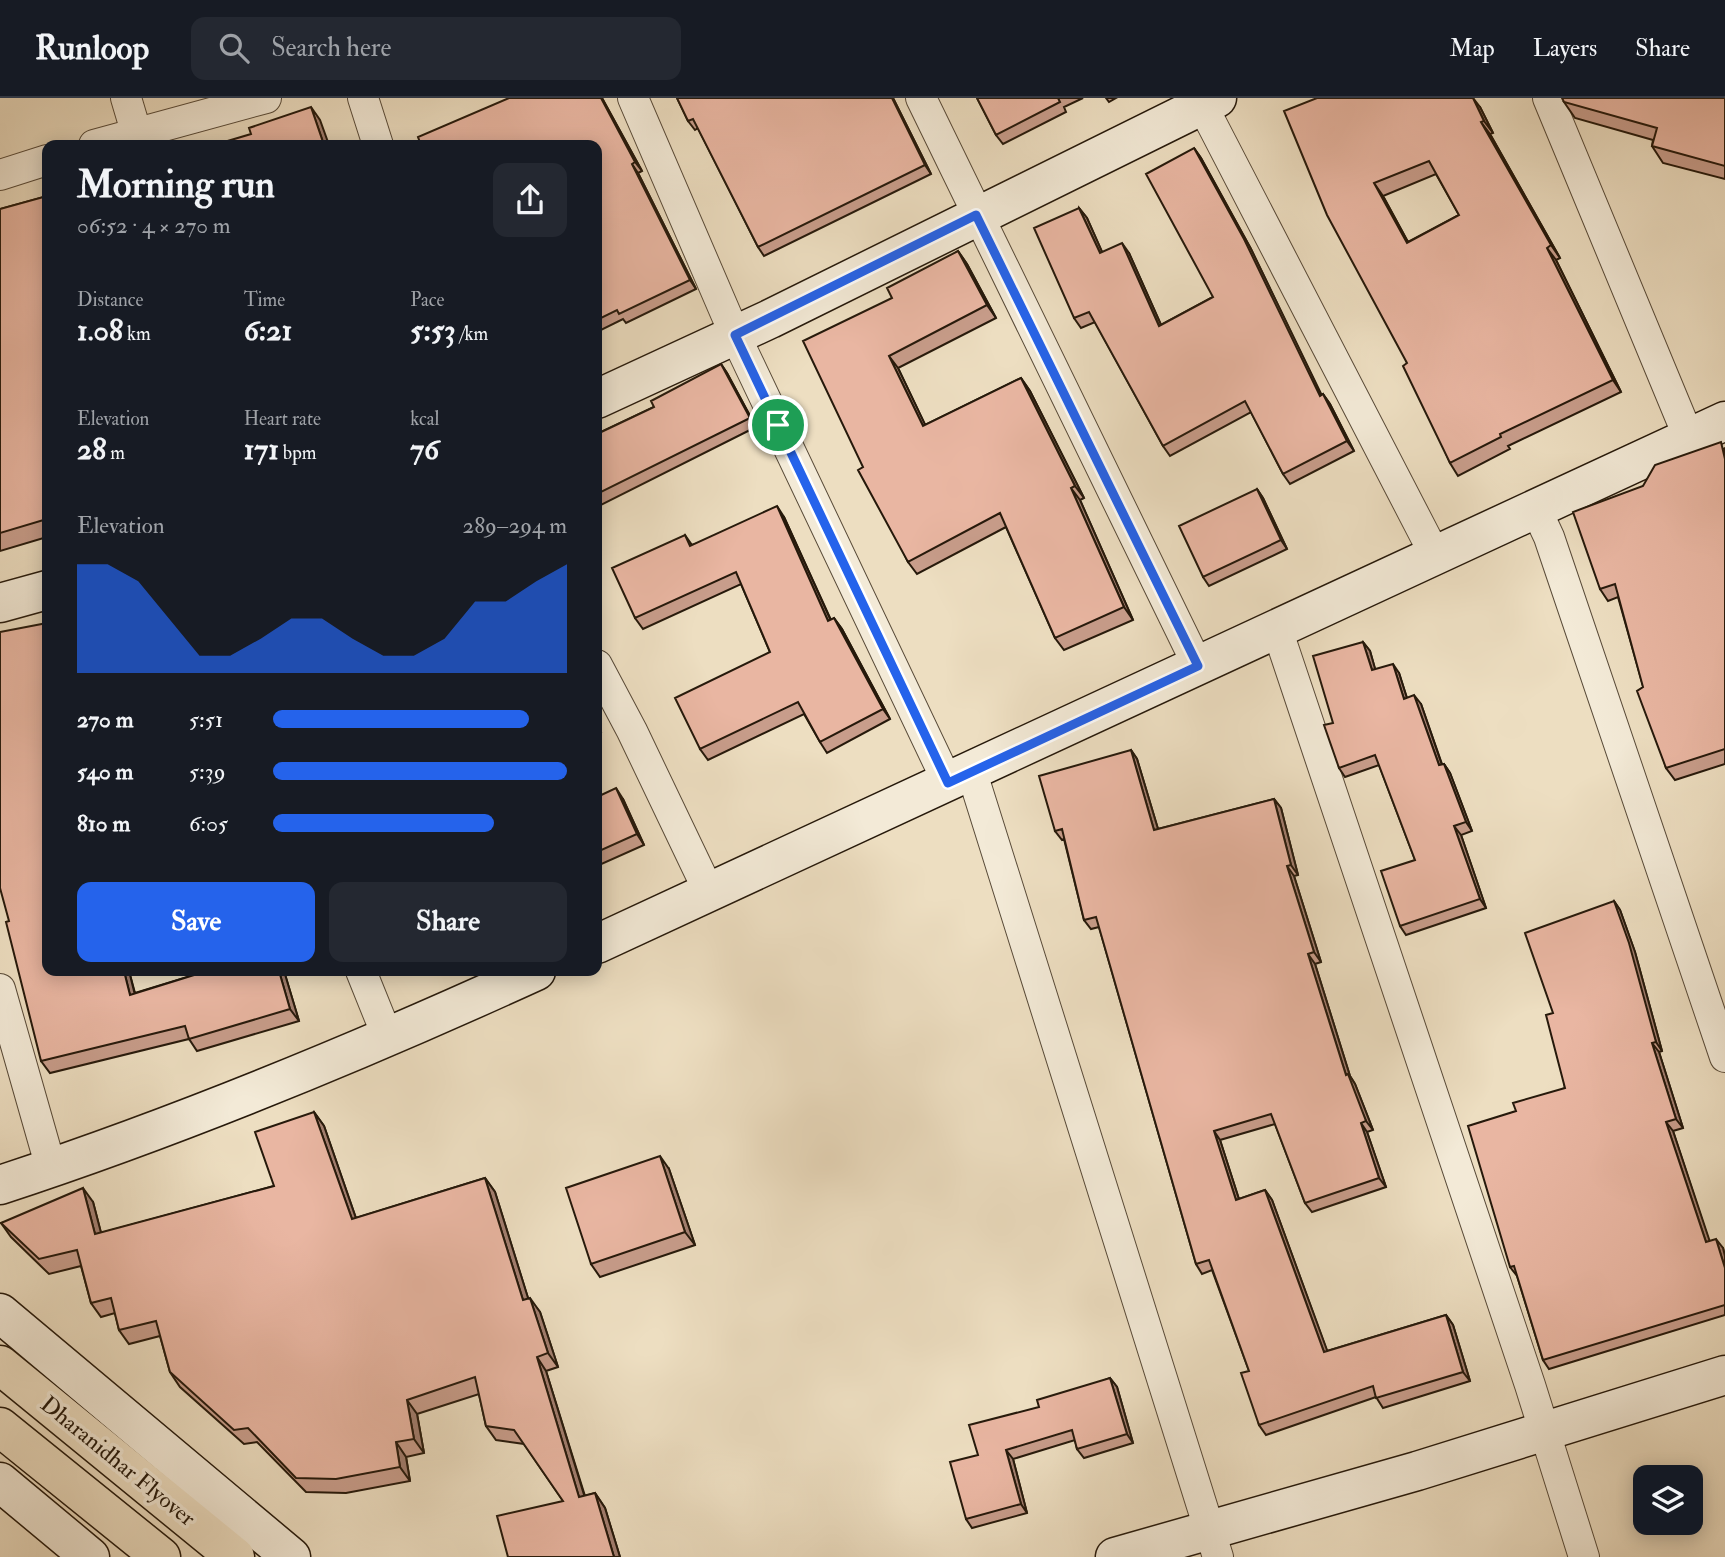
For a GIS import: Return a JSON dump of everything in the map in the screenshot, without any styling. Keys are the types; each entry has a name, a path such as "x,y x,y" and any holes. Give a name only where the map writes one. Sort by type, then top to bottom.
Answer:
{"main road":[{"name":"Dharanidhar Flyover","path":"0,1365 235,1557"},
{"name":"Dharanidhar Flyover","path":"0,1427 161,1557"}],"street":[{"path":"126,98 138,139 266,98"},
{"path":"363,98 376,140"},
{"path":"633,98 735,335 960,778 1214,1543"},
{"path":"921,98 1198,666"},
{"path":"1548,98 1689,438"},
{"path":"602,397 735,335 1210,103 1435,555"},
{"path":"0,175 42,162"},
{"path":"602,942 1725,421"},
{"path":"1535,507 1549,537 1725,1056"},
{"path":"0,603 42,591"},
{"path":"1277,629 1546,1432 1584,1557"},
{"path":"602,674 632,730 709,892"},
{"path":"363,976 388,1038"},
{"path":"0,1185 51,1168 388,1038 525,976"},
{"path":"0,989 51,1168"},
{"path":"0,1313 291,1557"},
{"path":"1115,1557 1214,1543 1725,1375"},
{"path":"0,1482 90,1557"}],"building":[{"path":"509,98 601,98 635,162 632,164 690,280 619,314 617,310 602,318 602,140 419,140 418,137"},
{"path":"677,98 892,98 925,165 758,247 693,119 688,121"},
{"path":"977,98 1058,98 1060,102 996,135"},
{"path":"1317,98 1473,98 1484,121 1481,122 1551,245 1547,248 1613,380 1500,434 1501,437 1450,463 1403,366 1407,363 1327,215 1284,111","holes":["1429,161 1459,215 1407,243 1374,183"]},
{"path":"1562,98 1725,98 1725,166 1652,146 1657,128 1564,102"},
{"path":"311,107 322,140 231,140 251,134 249,128"},
{"path":"1194,148 1244,239 1320,396 1323,394 1347,441 1283,474 1245,401 1163,446 1089,312 1074,318 1034,228 1079,208 1100,253 1122,243 1159,326 1213,297 1146,174"},
{"path":"42,197 42,520 0,533 0,209"},
{"path":"958,251 987,305 889,356 923,426 1021,378 1075,486 1071,488 1124,607 1055,638 1000,513 908,562 858,470 863,467 803,341 892,298 887,288"},
{"path":"721,364 750,418 602,492 602,432 654,407 651,401"},
{"path":"1721,442 1725,459 1725,749 1666,768 1637,691 1643,687 1615,584 1600,589 1573,512 1643,486 1655,465"},
{"path":"1257,489 1281,540 1203,577 1179,526"},
{"path":"777,506 828,621 834,618 883,709 820,742 798,702 700,749 675,698 770,652 736,572 635,618 612,568 685,535 690,546"},
{"path":"42,624 42,976 125,976 130,995 191,976 280,976 290,1009 189,1039 185,1026 41,1061 0,888 0,632"},
{"path":"1363,642 1372,670 1393,664 1404,699 1414,695 1439,765 1444,764 1466,822 1454,826 1480,899 1400,926 1381,871 1415,860 1375,755 1339,768 1324,725 1333,723 1313,656"},
{"path":"1131,750 1154,830 1274,799 1291,865 1287,866 1314,952 1308,954 1346,1075 1348,1074 1366,1121 1361,1123 1379,1178 1305,1203 1271,1114 1214,1131 1236,1200 1265,1190 1324,1352 1446,1315 1463,1372 1376,1398 1373,1386 1259,1425 1241,1373 1249,1371 1209,1260 1196,1264 1096,917 1084,920 1062,829 1055,831 1039,776"},
{"path":"616,788 637,834 602,850 602,795"},
{"path":"1614,901 1629,943 1656,1042 1652,1043 1676,1119 1666,1122 1706,1242 1716,1239 1725,1268 1725,1305 1543,1360 1514,1266 1510,1267 1468,1126 1516,1111 1513,1103 1565,1088 1546,1015 1553,1013 1525,933"},
{"path":"314,1112 352,1219 485,1178 523,1300 530,1298 548,1353 537,1357 579,1497 595,1493 614,1557 508,1557 497,1516 563,1501 514,1430 486,1426 475,1377 407,1400 414,1439 396,1442 400,1467 336,1479 296,1478 248,1428 234,1430 170,1372 156,1321 119,1330 111,1298 91,1303 77,1250 39,1259 1,1223 83,1188 95,1234 274,1186 255,1132"},
{"path":"660,1156 685,1232 591,1264 566,1188"},
{"path":"1110,1378 1127,1434 1077,1449 1072,1430 1006,1450 1021,1504 966,1519 950,1462 978,1455 969,1425 1039,1407 1037,1400"}],"route":[{"path":"976,215 1198,666 948,783 778,425 735,335 976,215"}]}
